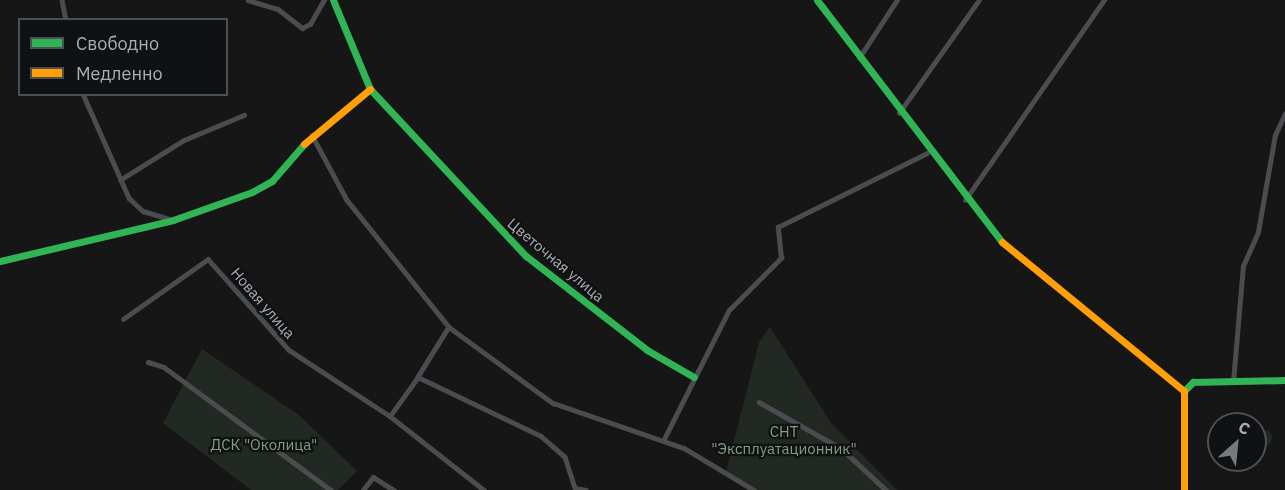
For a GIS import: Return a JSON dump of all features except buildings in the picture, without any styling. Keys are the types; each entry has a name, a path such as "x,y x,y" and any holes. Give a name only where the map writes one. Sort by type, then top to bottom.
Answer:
{"street":[{"path":"62,0 66,18"},
{"path":"248,0 278,9 302,28 310,24 324,0"},
{"path":"0,261 173,220 272,181 312,135 370,89 333,0"},
{"path":"817,0 963,203 1017,257 1184,391"},
{"path":"859,58 897,0"},
{"path":"899,113 979,0"},
{"path":"963,203 1104,0"},
{"name":"Цветочная улица","path":"370,89 518,249 647,350 694,377"},
{"path":"85,96 120,180 138,208 173,220"},
{"path":"1233,382 1243,266 1258,232 1275,135 1285,114"},
{"path":"120,180 184,140 244,115"},
{"path":"312,135 346,199 448,327 553,404 664,439 754,490"},
{"path":"664,439 729,310 781,258 778,226 787,217 862,189 927,153"},
{"name":"Новая улица","path":"123,319 208,259 289,350 390,416 484,490"},
{"path":"390,416 448,327"},
{"path":"148,362 164,367 184,387 331,490"},
{"path":"418,376 541,436 565,457 576,488 586,490"},
{"path":"1184,490 1184,391 1193,382 1285,380"},
{"path":"759,402 842,449 886,490"},
{"path":"363,490 373,477 394,490"}],"green space":[{"name":"СНТ \"Эксплуатационник\"","path":"770,327 831,423 897,490 756,490 726,472 759,342"},
{"name":"ДСК \"Околица\"","path":"202,349 299,415 357,471 338,490 251,490 163,423"},
{"path":"1267,431 1271,435 1270,444 1267,445"}],"traffic: fast":[{"path":"333,0 370,89"},
{"path":"817,0 1002,242"},
{"path":"370,89 526,256 647,350 694,377"},
{"path":"0,261 173,220 252,192 272,181 304,144"},
{"path":"1184,391 1193,382 1285,380"}],"traffic: slow":[{"path":"304,144 370,89"},
{"path":"1002,242 1184,391"},
{"path":"1184,391 1184,490"}]}
